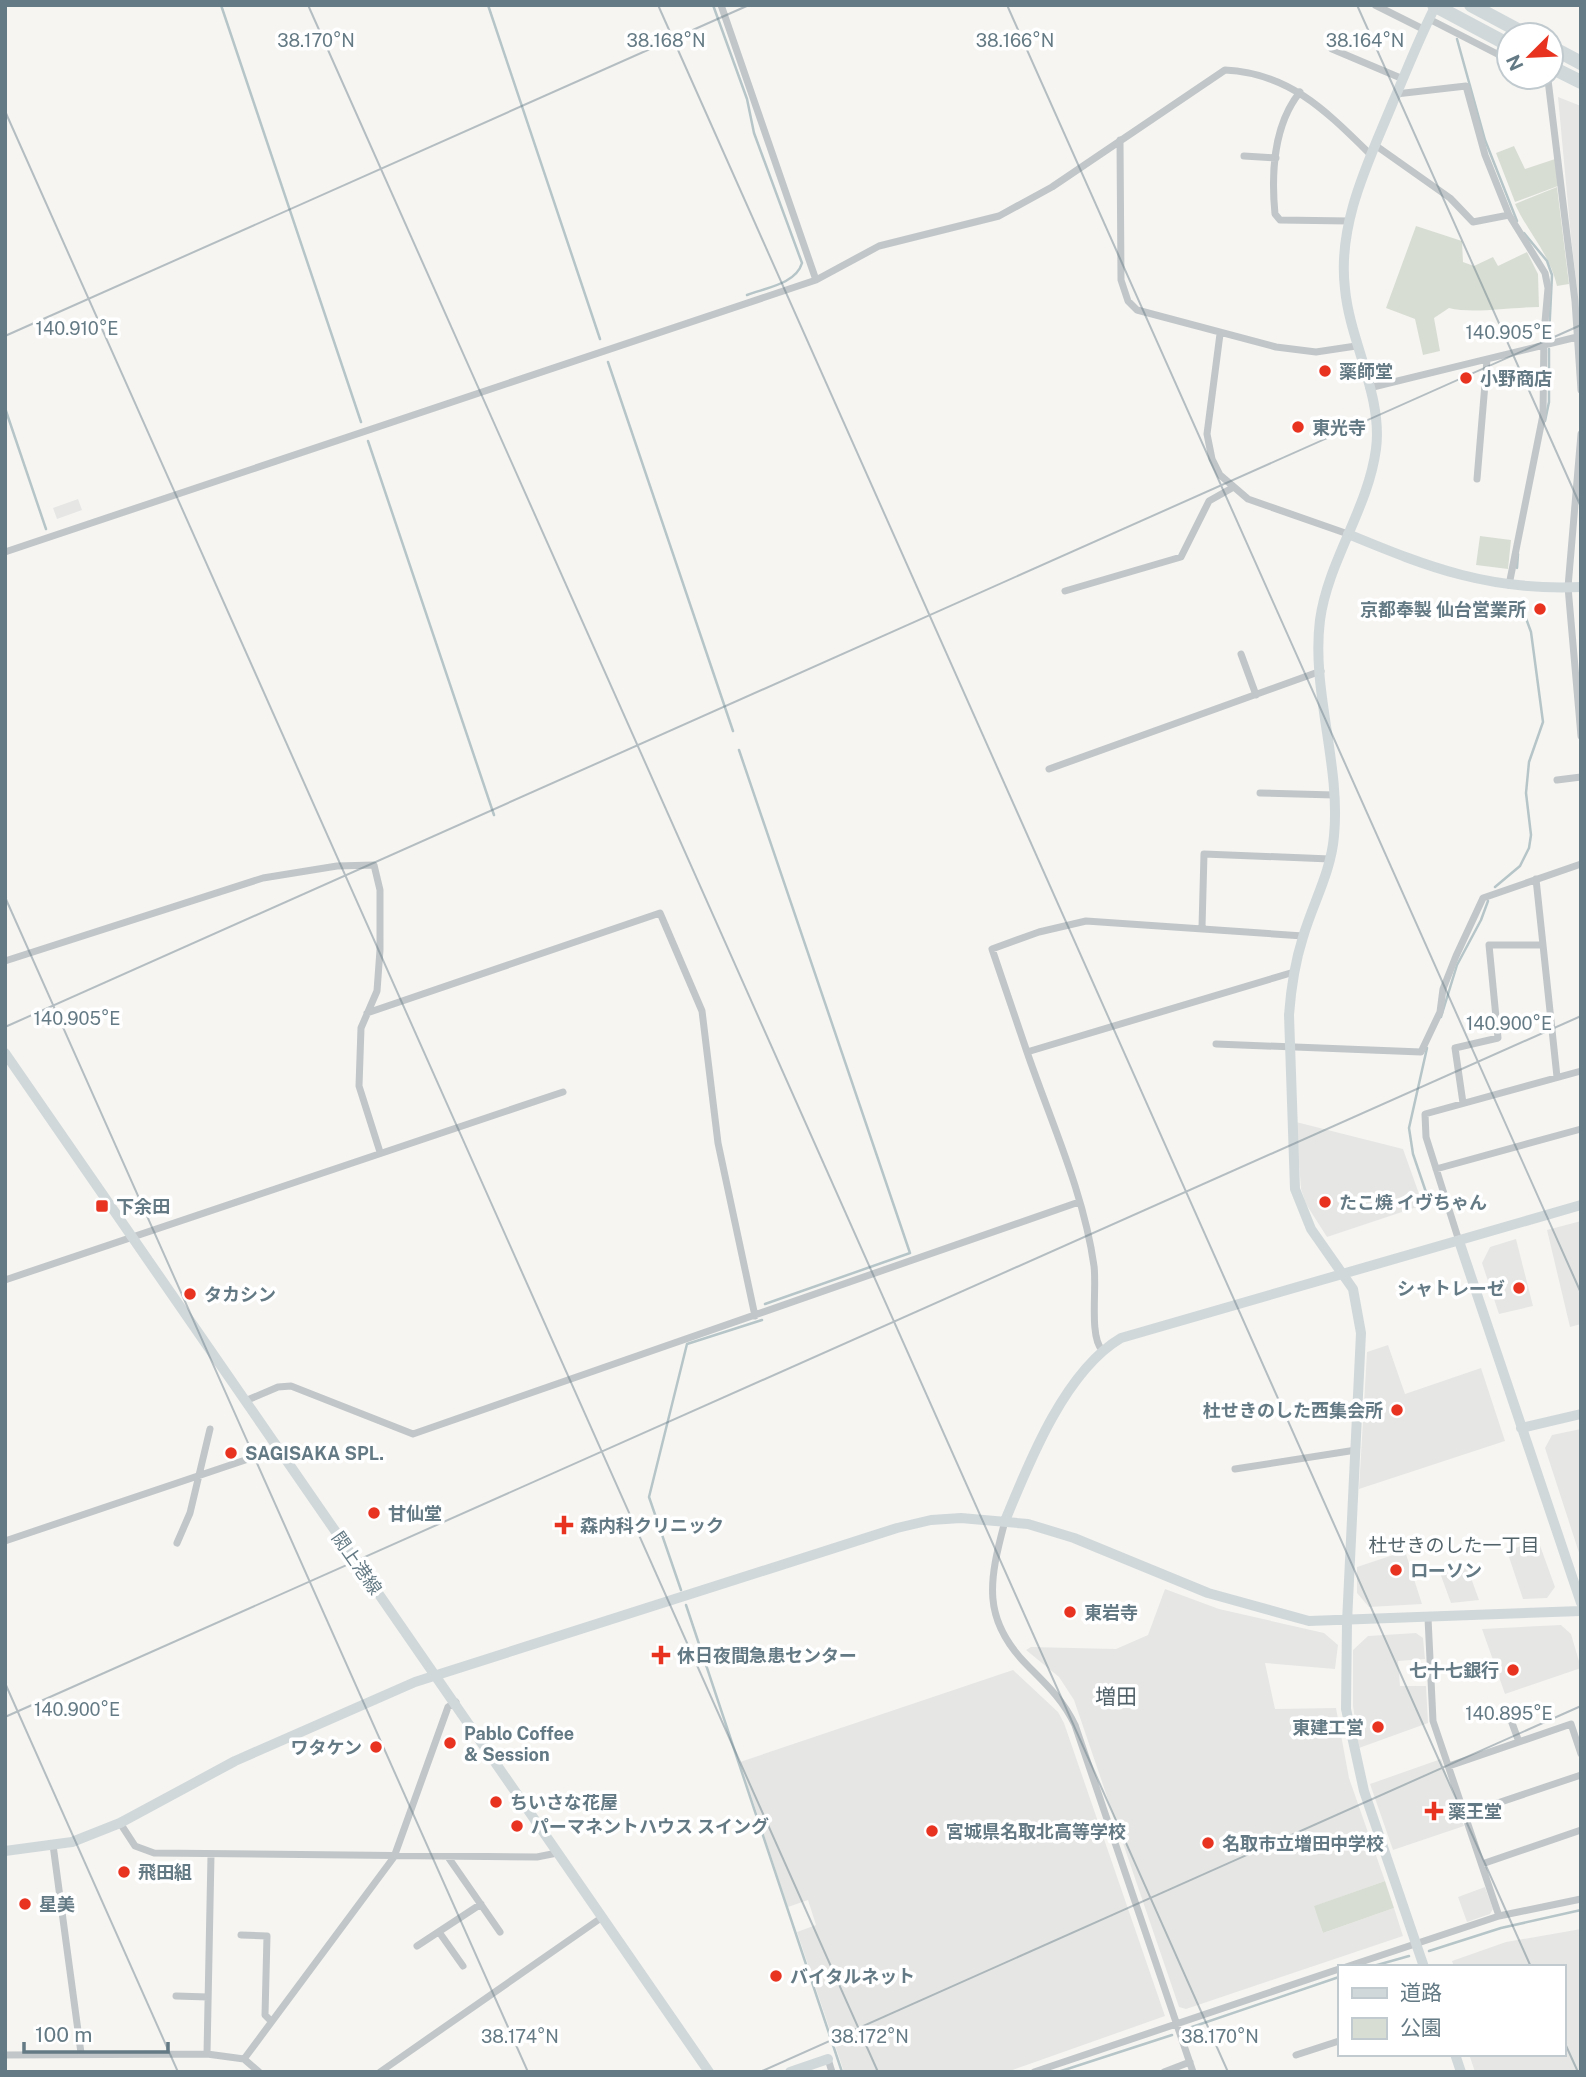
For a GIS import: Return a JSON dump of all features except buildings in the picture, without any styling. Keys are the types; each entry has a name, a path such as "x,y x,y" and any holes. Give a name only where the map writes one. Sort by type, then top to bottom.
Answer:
{"highway":[{"path":"1471,5 1501,21"},
{"path":"1431,15 1495,40"},
{"path":"1565,54 1581,63"},
{"path":"1565,74 1581,82"}],"street":[{"path":"721,5 816,280"},
{"path":"1375,5 1431,15 1495,52"},
{"path":"1423,1965 1354,1754 1346,1709 1347,1622 1360,1333 1354,1293 1345,1273 1311,1229 1295,1189 1289,1045 1294,972 1334,839 1334,795 1321,671 1320,619 1370,476 1376,449 1376,423 1344,286 1349,221 1373,150 1431,15"},
{"path":"1332,50 1403,79"},
{"path":"5,552 816,280 879,246 999,216 1052,187 1225,70 1257,73 1300,92 1373,150 1450,198 1472,222 1508,215"},
{"path":"1396,94 1466,86 1485,155 1508,215 1545,273 1548,288 1544,415 1508,586"},
{"path":"1549,91 1581,390"},
{"path":"1300,92 1288,107 1280,126 1276,158 1275,214 1280,220 1349,221"},
{"path":"1120,140 1121,280 1125,295 1142,314 1220,334 1316,352 1356,345"},
{"path":"1244,156 1276,158"},
{"path":"1220,334 1208,435 1212,459 1232,488 1265,506 1458,575 1508,586 1581,587"},
{"path":"1369,388 1577,337"},
{"path":"1476,479 1487,360"},
{"path":"1581,434 1568,587 1581,736"},
{"path":"1065,591 1181,557 1209,501 1232,488"},
{"path":"1241,654 1256,695"},
{"path":"1049,769 1321,671"},
{"path":"1557,780 1581,777"},
{"path":"1260,793 1334,795"},
{"path":"1202,927 1204,854 1330,859"},
{"path":"1216,1044 1420,1052 1440,1012 1443,989 1455,956 1483,898 1581,864"},
{"path":"5,961 263,878 337,866 374,865 380,890 380,950 377,991 361,1028 359,1086 380,1152"},
{"path":"1536,879 1556,1077"},
{"path":"367,1013 660,913 702,1010 718,1143 755,1316"},
{"path":"1101,1350 1094,1335 1094,1268 1079,1202 992,949 1039,932 1086,921 1303,936"},
{"path":"1463,1103 1455,1048 1498,1038 1489,945 1542,945"},
{"path":"1027,1052 1294,972"},
{"name":"閖上港線","path":"5,1054 456,1702 601,1918 709,2072"},
{"path":"1581,1071 1425,1114 1426,1137 1436,1169 1581,1604"},
{"path":"5,1280 563,1092"},
{"path":"1436,1169 1581,1129"},
{"path":"245,1401 278,1387 291,1386 413,1434 1079,1202"},
{"path":"1193,2072 1075,1725 1058,1694 1008,1644 993,1613 994,1561 1005,1521 1045,1434 1086,1366 1101,1350 1138,1333 1581,1205"},
{"path":"1521,1428 1581,1414"},
{"path":"177,1543 190,1513 210,1429"},
{"path":"5,1541 278,1449"},
{"path":"1235,1469 1356,1450"},
{"path":"5,1851 53,1845 120,1824 235,1761 435,1675 897,1528 931,1520 961,1518 1028,1524 1074,1538 1208,1592 1309,1621 1347,1622 1581,1611"},
{"path":"1428,1618 1433,1721 1499,1916"},
{"path":"244,2059 394,1857 448,1707 456,1702"},
{"path":"1508,1712 1519,1742"},
{"path":"1448,1766 1571,1724 1581,1754"},
{"path":"1465,1814 1581,1775"},
{"path":"120,1824 130,1841 141,1850 211,1855 549,1857 558,1853"},
{"path":"1482,1864 1581,1830"},
{"path":"53,1845 81,2053"},
{"path":"207,2054 211,1855"},
{"path":"448,1857 500,1932"},
{"path":"1352,1965 1499,1916 1581,1899"},
{"path":"417,1946 481,1904"},
{"path":"380,2072 601,1918"},
{"path":"439,1931 463,1966"},
{"path":"241,1935 267,1936 265,2015 271,2021"},
{"path":"1034,2072 1338,1969"},
{"path":"176,1996 208,1997"},
{"path":"1296,2055 1338,2041"},
{"path":"5,2055 207,2054 244,2059 258,2072"},
{"path":"790,2072 828,2059 832,2072"},
{"path":"1164,2072 1190,2062"}],"shaded area":[{"path":"1558,97 1581,106 1581,326 1570,227"},
{"path":"78,499 82,510 57,519 53,508"},
{"path":"1296,1122 1403,1149 1423,1205 1327,1237 1306,1204 1301,1189"},
{"path":"1581,1221 1581,1324 1570,1327 1547,1230"},
{"path":"1516,1239 1533,1306 1499,1314 1482,1263 1490,1247"},
{"path":"1388,1345 1405,1394 1481,1368 1505,1441 1359,1489 1367,1352"},
{"path":"1581,1429 1581,1559 1545,1448 1552,1435"},
{"path":"1538,1540 1555,1587 1547,1598 1523,1599 1507,1551"},
{"path":"1405,1551 1422,1604 1369,1607 1357,1593 1357,1567"},
{"path":"1466,1564 1479,1600 1451,1603 1440,1573"},
{"name":"名取市立増田中学校","path":"1165,1589 1219,1609 1324,1633 1338,1645 1335,1669 1265,1663 1275,1709 1336,1708 1349,1778 1385,1881 1315,1906 1323,1933 1394,1908 1403,1936 1186,2009 1179,2007 1074,1700 1059,1677 1026,1650 1031,1647 1116,1649 1148,1635"},
{"path":"1561,1625 1571,1634 1581,1668 1505,1694 1482,1629"},
{"path":"1416,1633 1423,1638 1425,1659 1398,1661 1400,1686 1426,1686 1428,1723 1359,1748 1353,1706 1353,1650 1368,1636"},
{"name":"宮城県名取北高等学校","path":"1013,1670 1058,1712 1064,1723 1165,2016 1007,2072 844,2072 797,1932 816,1925 808,1900 788,1907 740,1762"},
{"path":"1441,1759 1464,1826 1393,1850 1370,1784"},
{"path":"1485,1887 1493,1909 1490,1914 1467,1922 1458,1897"},
{"path":"1581,1929 1581,2071 1475,2072 1470,2056 1565,2056 1565,1965 1453,1965 1452,1961 1506,1942"}],"green space":[{"path":"1514,146 1525,169 1555,159 1558,186 1515,202 1496,153"},
{"path":"1557,187 1569,284 1557,286 1544,254 1515,204"},
{"path":"1416,226 1462,241 1463,262 1474,266 1493,257 1498,266 1527,252 1538,274 1539,307 1481,310 1449,308 1434,318 1440,351 1423,355 1415,319 1386,308"},
{"path":"1480,536 1511,540 1508,569 1476,565"},
{"path":"1385,1881 1394,1908 1323,1933 1314,1906"}],"waterway":[{"path":"221,5 361,422"},
{"path":"488,5 600,339"},
{"path":"713,5 747,99 754,133 802,263 799,270 787,281 747,295"},
{"path":"1457,39 1485,140 1517,221"},
{"path":"1524,233 1547,261 1552,275 1549,336"},
{"path":"1545,421 1549,402 1549,349"},
{"path":"608,362 733,731"},
{"path":"5,408 46,529"},
{"path":"368,441 494,815"},
{"path":"1517,568 1518,554"},
{"path":"1495,887 1520,866 1529,848 1531,835 1526,793 1529,762 1543,722 1531,632 1520,602"},
{"path":"739,750 910,1253 765,1304"},
{"path":"1441,1017 1457,965 1488,901"},
{"path":"1427,1048 1409,1128 1413,1154 1429,1201"},
{"path":"681,1590 649,1497 687,1344 762,1320"},
{"path":"686,1605 842,2072"},
{"path":"1429,1951 1501,1928 1581,1910"},
{"path":"1377,1965 1409,1956"},
{"path":"1189,2028 1338,1977"},
{"path":"1058,2072 1172,2035"}],"place":[{"name":"薬師堂","path":"1325,371"},
{"name":"小野商店","path":"1466,378"},
{"name":"東光寺","path":"1298,427"},
{"name":"京都奉製 仙台営業所","path":"1540,609"},
{"name":"たこ焼 イヴちゃん","path":"1325,1202"},
{"name":"下余田","path":"102,1206"},
{"name":"シャトレーゼ","path":"1519,1288"},
{"name":"タカシン","path":"190,1294"},
{"name":"杜せきのした西集会所","path":"1397,1410"},
{"name":"SAGISAKA SPL.","path":"231,1453"},
{"name":"甘仙堂","path":"374,1513"},
{"name":"森内科クリニック","path":"564,1525"},
{"name":"ローソン","path":"1396,1570"},
{"name":"東岩寺","path":"1070,1612"},
{"name":"休日夜間急患センター","path":"661,1655"},
{"name":"七十七銀行","path":"1513,1670"},
{"name":"東建工営","path":"1378,1727"},
{"name":"Pablo Coffee & Session","path":"450,1743"},
{"name":"ワタケン","path":"376,1747"},
{"name":"ちいさな花屋","path":"496,1802"},
{"name":"薬王堂","path":"1434,1811"},
{"name":"パーマネントハウス スイング","path":"517,1826"},
{"name":"宮城県名取北高等学校","path":"932,1831"},
{"name":"名取市立増田中学校","path":"1208,1843"},
{"name":"飛田組","path":"124,1872"},
{"name":"星美","path":"25,1904"},
{"name":"バイタルネット","path":"776,1976"}],"district":[{"name":"杜せきのした一丁目","path":"1454,1545"},
{"name":"増田","path":"1116,1696"}]}
